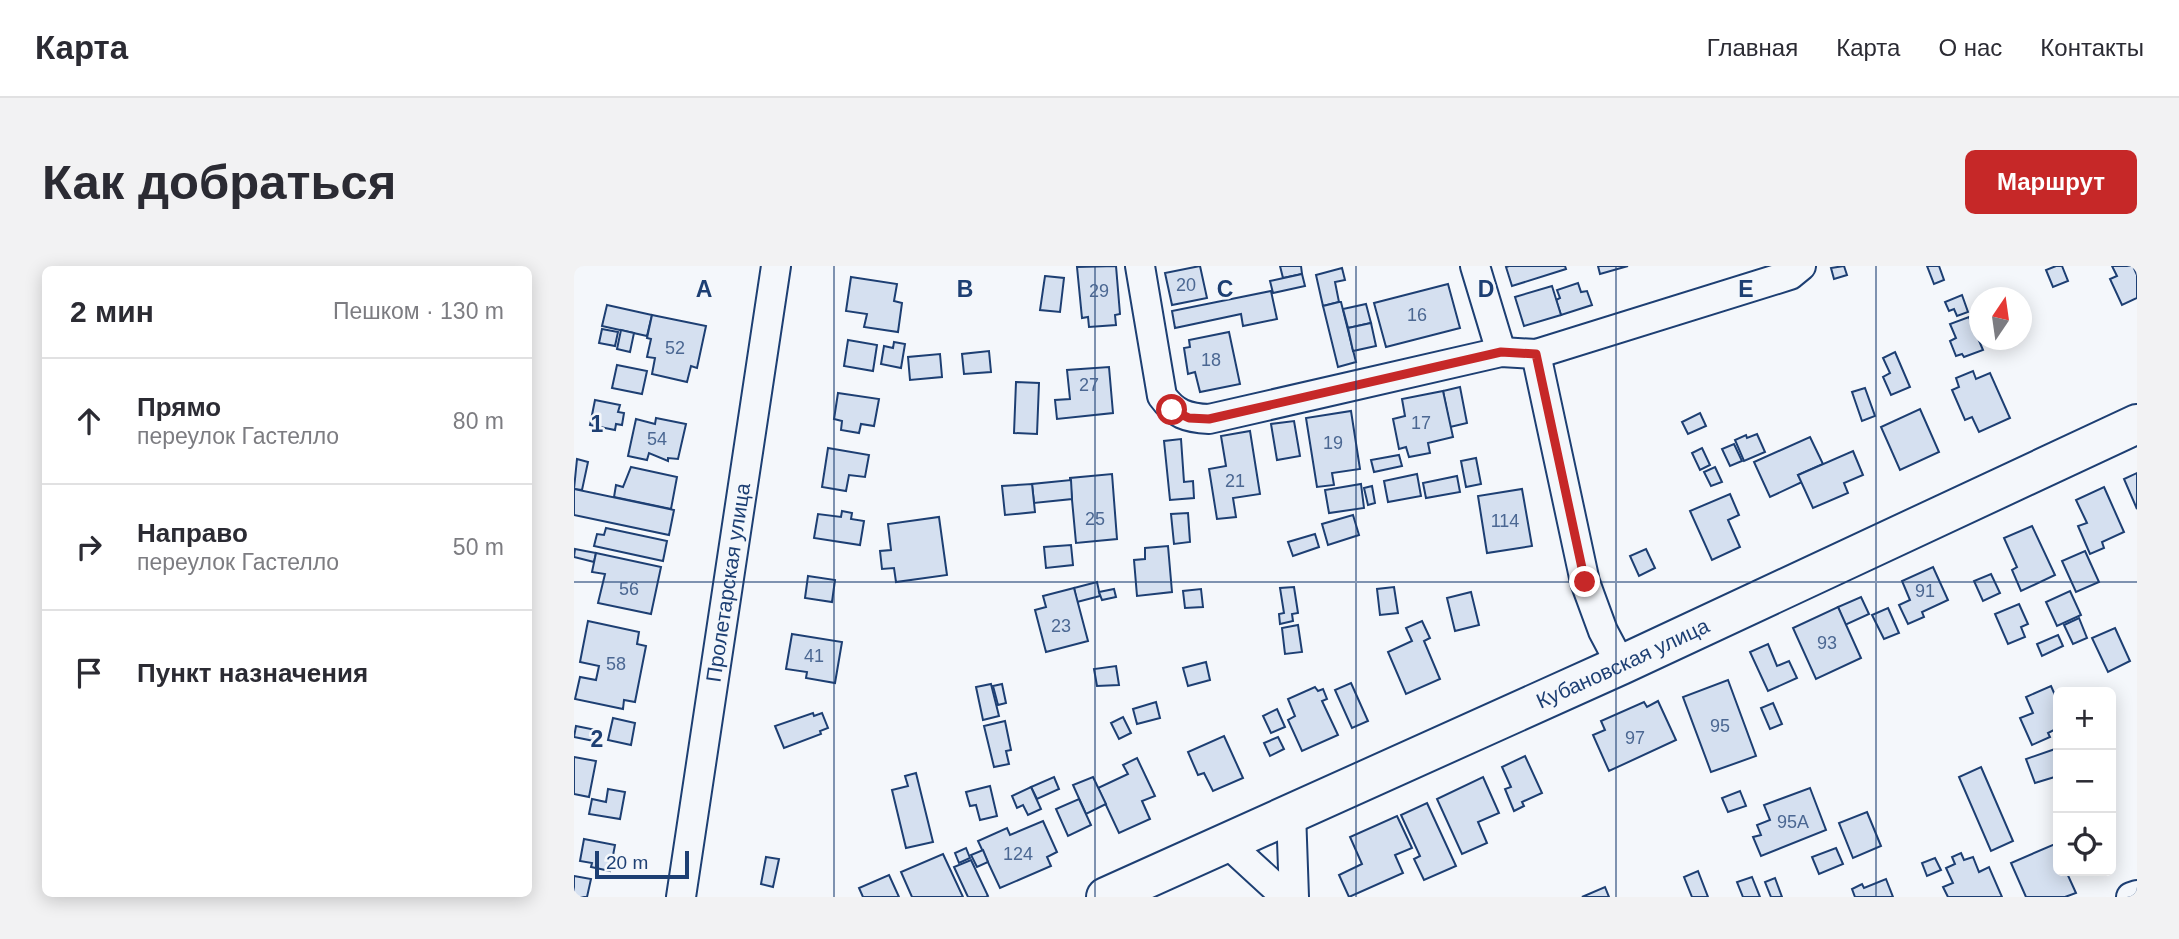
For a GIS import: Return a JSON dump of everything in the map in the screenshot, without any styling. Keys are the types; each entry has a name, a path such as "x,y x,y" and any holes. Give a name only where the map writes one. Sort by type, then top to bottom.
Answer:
{"street":[{"name":"Пролетарская улица","path":"681,897 776,266"},
{"path":"1140,266 1162,396 1172,410 1189,418 1209,419 1501,352 1536,354 1790,275 1801,266"},
{"path":"1475,266 1501,352"},
{"path":"1536,354 1585,582 1621,665"},
{"name":"Кубановская улица","path":"1106,897 1621,665 2137,424"},
{"path":"1291,812 1294,897"},
{"path":"1226,842 1286,897"},
{"path":"2131,897 2137,895"}],"building":[{"path":"1116,266 1120,314 1115,315 1116,325 1089,327 1088,317 1082,318 1077,267"},
{"path":"1200,266 1207,298 1172,305 1165,273"},
{"path":"1280,266 1301,266 1302,274 1283,278"},
{"path":"1565,266 1566,269 1512,286 1506,267"},
{"path":"1598,266 1628,266 1600,274"},
{"path":"1844,266 1847,275 1834,279 1831,268"},
{"path":"1927,266 1939,266 1944,280 1934,284"},
{"path":"2062,266 2068,281 2053,287 2046,270"},
{"path":"2112,266 2133,266 2137,275 2137,298 2122,305 2110,279 2117,276"},
{"path":"1342,268 1345,280 1335,282 1339,302 1323,306 1316,275"},
{"path":"1302,274 1305,286 1273,293 1270,281"},
{"path":"1045,276 1064,278 1060,312 1040,310"},
{"path":"851,277 897,284 894,301 902,303 898,332 864,327 867,314 846,311"},
{"path":"1578,283 1581,292 1587,291 1592,305 1561,315 1556,300 1560,298 1557,290"},
{"path":"1448,284 1460,328 1386,347 1374,303"},
{"path":"1552,286 1561,315 1524,326 1515,297"},
{"path":"1271,291 1277,319 1243,326 1241,314 1175,328 1172,311"},
{"path":"1962,295 1968,312 1957,316 1954,309 1949,311 1945,302"},
{"path":"1341,302 1356,362 1338,367 1323,306"},
{"path":"1366,304 1371,323 1348,328 1343,309"},
{"path":"607,305 652,315 647,336 602,326"},
{"path":"652,315 706,326 697,368 691,366 687,382 652,374 655,358 647,357 651,339 647,338"},
{"path":"1969,317 1969,350 1983,350 1964,357 1962,354 1956,356 1950,341 1956,338 1950,324"},
{"path":"1371,323 1376,346 1353,351 1348,328"},
{"path":"602,329 618,332 615,346 599,343"},
{"path":"621,330 634,333 630,352 617,349"},
{"path":"1229,332 1240,384 1200,392 1195,372 1188,374 1184,348 1190,347 1189,340"},
{"path":"848,340 877,345 873,371 844,366"},
{"path":"894,342 905,344 901,368 881,364 884,346 893,348"},
{"path":"989,351 991,372 964,374 962,354"},
{"path":"1895,352 1910,387 1891,395 1883,377 1890,373 1883,358"},
{"path":"940,354 942,377 910,380 908,357"},
{"path":"617,365 647,371 642,394 612,388"},
{"path":"1109,367 1113,413 1057,419 1055,400 1070,399 1067,370"},
{"path":"1973,371 1976,379 1990,373 2010,418 1979,432 1972,417 1965,420 1952,390 1959,387 1956,378"},
{"path":"1016,382 1039,383 1037,434 1014,433"},
{"path":"1460,387 1467,423 1450,427 1443,391"},
{"path":"1865,388 1875,416 1862,421 1852,392"},
{"path":"1443,391 1453,437 1428,443 1430,453 1409,457 1406,447 1399,449 1393,419 1405,416 1402,399"},
{"path":"838,393 879,399 874,426 861,424 859,433 841,430 842,421 834,419"},
{"path":"595,400 620,405 618,412 624,413 622,425 616,424 615,430 590,425"},
{"path":"1920,409 1939,452 1900,470 1881,427"},
{"path":"1351,411 1360,469 1332,473 1334,485 1317,487 1306,418"},
{"path":"1700,413 1706,426 1688,434 1682,422"},
{"path":"656,418 686,424 678,459 668,458 668,461 649,453 647,460 628,456 636,419 655,424"},
{"path":"1294,421 1300,456 1277,460 1271,424"},
{"path":"1250,431 1260,494 1233,498 1236,517 1217,519 1209,469 1226,466 1221,436"},
{"path":"1757,434 1765,452 1744,461 1735,440"},
{"path":"1810,437 1823,464 1798,475 1802,482 1770,497 1754,462"},
{"path":"1181,439 1184,482 1193,481 1194,498 1170,500 1164,441"},
{"path":"1734,444 1742,461 1730,466 1722,449"},
{"path":"828,448 869,455 865,477 849,475 846,491 822,487"},
{"path":"1702,448 1710,465 1700,470 1692,453"},
{"path":"1853,451 1863,475 1844,483 1848,493 1813,508 1798,475"},
{"path":"1399,455 1402,466 1374,472 1371,460"},
{"path":"1476,458 1481,484 1466,487 1461,461"},
{"path":"577,459 588,462 582,490 574,489"},
{"path":"631,467 677,477 671,509 614,497 616,485 623,487"},
{"path":"1715,467 1722,482 1711,486 1704,472"},
{"path":"2137,473 2137,509 2124,479"},
{"path":"1112,474 1117,539 1076,543 1070,478"},
{"path":"1417,474 1421,496 1388,502 1384,481"},
{"path":"1457,476 1460,492 1426,498 1423,483"},
{"path":"1071,480 1072,499 1034,503 1032,484"},
{"path":"1032,484 1035,512 1005,515 1002,486"},
{"path":"1361,484 1364,508 1329,513 1325,490"},
{"path":"1372,486 1375,503 1368,505 1364,488"},
{"path":"2104,487 2124,532 2102,542 2104,548 2090,554 2078,526 2087,523 2076,500"},
{"path":"574,489 674,510 669,535 574,515"},
{"path":"1522,489 1532,546 1487,553 1478,496"},
{"path":"1730,494 1739,515 1728,520 1740,547 1712,560 1690,511"},
{"path":"842,511 852,513 851,519 864,521 860,545 814,538 818,514 841,517"},
{"path":"1188,513 1190,542 1174,544 1171,514"},
{"path":"1353,515 1359,535 1328,545 1322,524"},
{"path":"939,517 947,575 896,582 894,568 882,569 880,551 891,550 888,524"},
{"path":"2032,526 2055,575 2021,591 2012,570 2017,567 2004,538"},
{"path":"606,528 667,541 663,561 594,546 597,534 604,535"},
{"path":"1315,534 1319,547 1293,556 1288,542"},
{"path":"1071,545 1073,565 1046,568 1044,547"},
{"path":"1168,546 1172,592 1137,596 1134,560 1145,559 1145,548"},
{"path":"575,549 596,553 594,562 574,557"},
{"path":"1646,549 1655,568 1639,576 1630,556"},
{"path":"2085,551 2099,582 2076,592 2062,561"},
{"path":"596,553 661,567 651,614 598,603 605,574 592,572"},
{"path":"1933,567 1948,600 1922,612 1924,617 1908,624 1899,605 1910,600 1902,581"},
{"path":"1991,574 2000,593 1983,601 1974,581"},
{"path":"808,576 835,580 832,602 805,598"},
{"path":"1097,582 1100,596 1077,602 1074,588"},
{"path":"1294,587 1298,613 1292,614 1293,621 1280,624 1279,614 1284,613 1280,588"},
{"path":"1394,587 1398,613 1380,615 1377,589"},
{"path":"1074,588 1088,641 1046,652 1035,610 1046,607 1043,596"},
{"path":"1114,589 1116,597 1102,600 1099,592"},
{"path":"1201,589 1203,607 1185,608 1183,591"},
{"path":"2070,591 2081,615 2057,626 2046,602"},
{"path":"1471,592 1479,625 1455,631 1447,598"},
{"path":"1861,597 1869,614 1845,625 1838,607"},
{"path":"2019,604 2028,624 2021,627 2025,637 2008,644 1995,614"},
{"path":"1838,607 1861,658 1816,679 1793,628"},
{"path":"1888,608 1899,633 1884,639 1872,615"},
{"path":"2079,618 2087,638 2073,644 2064,625"},
{"path":"588,621 639,632 637,644 646,646 635,702 624,700 623,709 575,699 580,677 596,680 599,666 580,662"},
{"path":"1422,621 1430,638 1424,641 1440,679 1406,694 1388,652 1412,641 1406,628"},
{"path":"1298,625 1302,652 1285,654 1282,628"},
{"path":"2115,628 2130,661 2108,672 2092,638"},
{"path":"792,634 842,642 835,683 806,678 807,672 786,669"},
{"path":"2058,635 2063,646 2042,656 2037,644"},
{"path":"1768,644 1777,666 1789,661 1797,678 1768,691 1750,652"},
{"path":"1206,662 1210,680 1188,686 1183,668"},
{"path":"1116,666 1119,685 1097,686 1094,669"},
{"path":"1728,680 1756,756 1711,772 1683,697"},
{"path":"1351,683 1368,721 1352,728 1335,690"},
{"path":"991,684 999,716 983,720 976,687"},
{"path":"1002,684 1006,703 998,705 993,686"},
{"path":"2051,686 2053,691 2053,730 2048,733 2050,737 2032,745 2020,718 2033,713 2026,697"},
{"path":"1315,687 1318,691 1323,689 1327,699 1322,701 1338,735 1302,751 1288,720 1295,716 1288,699"},
{"path":"1658,701 1676,740 1609,771 1593,735 1605,730 1601,721 1644,702 1647,707"},
{"path":"1156,702 1160,718 1137,724 1133,709"},
{"path":"1773,703 1782,724 1770,729 1761,708"},
{"path":"1277,709 1285,727 1271,733 1263,716"},
{"path":"813,713 814,716 822,713 828,728 820,731 821,734 784,748 775,726"},
{"path":"1123,717 1131,733 1119,739 1111,723"},
{"path":"613,718 635,723 631,745 608,740"},
{"path":"1005,721 1011,750 1006,751 1009,764 994,767 984,726"},
{"path":"576,726 596,730 594,741 574,737"},
{"path":"1224,736 1243,778 1213,791 1204,773 1198,775 1188,752"},
{"path":"1278,737 1284,749 1270,756 1264,743"},
{"path":"2053,750 2053,778 2035,783 2026,759"},
{"path":"1525,756 1542,793 1522,802 1524,806 1514,811 1505,789 1511,787 1502,767"},
{"path":"574,757 596,761 589,797 574,794"},
{"path":"1137,758 1155,796 1142,801 1150,819 1119,833 1098,788 1128,774 1123,765"},
{"path":"1981,767 2013,841 1991,851 1959,777"},
{"path":"916,773 933,842 906,848 892,790 908,786 905,776"},
{"path":"1054,777 1059,789 1037,799 1031,787"},
{"path":"1093,777 1106,804 1086,814 1073,785"},
{"path":"1483,777 1499,813 1478,822 1487,843 1462,854 1437,799"},
{"path":"990,786 997,816 980,820 976,805 970,806 966,792"},
{"path":"1031,787 1041,809 1028,815 1023,805 1017,808 1012,796"},
{"path":"1810,788 1826,830 1761,856 1753,837 1761,835 1757,825 1770,820 1764,805"},
{"path":"608,789 625,792 620,819 589,814 592,799 606,802"},
{"path":"1740,791 1746,806 1728,812 1722,798"},
{"path":"1079,799 1091,825 1068,836 1056,809"},
{"path":"1427,803 1456,866 1424,880 1414,859 1420,856 1401,815"},
{"path":"1867,812 1881,846 1853,858 1839,823"},
{"path":"1397,816 1412,848 1395,855 1403,873 1349,897 1339,875 1362,864 1350,837"},
{"path":"1043,821 1057,852 1047,857 1051,866 1000,888 978,841 1007,828 1010,835"},
{"path":"584,839 615,845 610,871 591,867 592,863 580,861"},
{"path":"2053,845 2053,876 2068,876 2076,893 2065,897 2026,897 2011,863"},
{"path":"966,848 970,858 959,863 955,853"},
{"path":"1836,848 1843,864 1819,874 1812,857"},
{"path":"983,850 988,862 977,867 971,855"},
{"path":"1961,853 1964,860 1973,857 1979,872 1989,867 2002,897 1948,897 1943,887 1953,883 1946,868 1955,864 1952,857"},
{"path":"943,854 963,897 912,897 901,872"},
{"path":"766,857 779,859 773,887 761,884"},
{"path":"1935,858 1941,870 1927,876 1922,863"},
{"path":"971,860 988,896 986,897 968,897 954,867"},
{"path":"1698,871 1708,897 1692,897 1684,877"},
{"path":"889,875 899,897 863,897 859,888"},
{"path":"574,876 591,879 587,897 574,897"},
{"path":"1752,877 1760,897 1743,897 1737,882"},
{"path":"1775,878 1782,897 1771,897 1765,882"},
{"path":"1886,879 1893,897 1855,897 1852,889 1862,884 1864,888"},
{"path":"1605,887 1609,897 1582,897"}],"route":[{"path":"1172,410 1189,418 1209,419 1501,352 1536,354 1585,582"}]}
